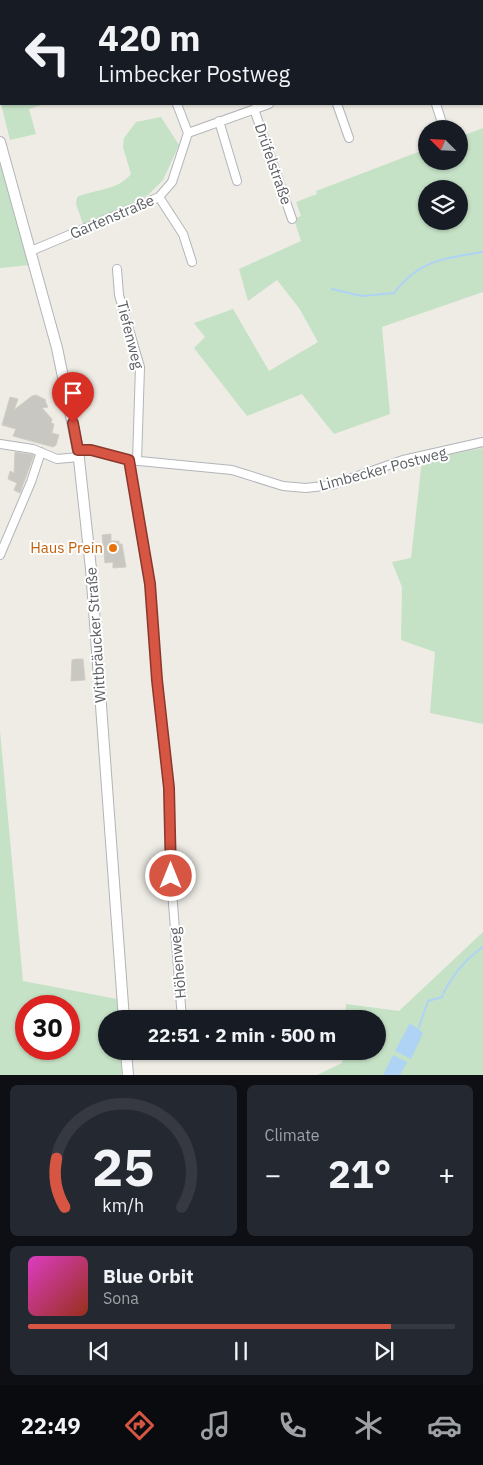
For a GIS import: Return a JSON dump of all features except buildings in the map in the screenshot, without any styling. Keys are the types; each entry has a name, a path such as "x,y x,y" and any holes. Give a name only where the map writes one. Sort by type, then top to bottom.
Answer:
{"main road":[{"name":"Wittbräucker Straße","path":"0,142 31,251 62,372 78,454 91,569 123,1010"},
{"path":"127,1060 128,1075"}],"street":[{"path":"177,105 188,133 257,106"},
{"path":"337,105 349,138"},
{"path":"436,105 441,120"},
{"name":"Drüfelstraße","path":"257,106 292,220"},
{"path":"219,122 237,181"},
{"name":"Gartenstraße","path":"31,251 159,197 172,182 188,133"},
{"path":"159,197 183,234 192,262"},
{"name":"Tiefenweg","path":"117,269 119,295 140,366 133,460"},
{"name":"Limbecker Postweg","path":"0,444 22,446 57,459 91,450 133,460 195,468 232,470 283,486 306,488 332,485 402,460 483,442"},
{"path":"0,555 31,482 41,452"},
{"name":"Höhenweg","path":"133,460 150,584 157,680 169,788 171,878 181,1010"}],"green space":[{"path":"1,105 42,105 29,109 36,134 10,140"},
{"path":"161,117 179,145 163,180 148,195 90,223 83,224 76,204 77,197 113,187 125,180 131,174 123,147 124,138 136,122"},
{"path":"483,128 483,292 382,327 390,414 334,434 302,394 247,416 194,348 205,337 194,323 233,309 269,371 318,342 299,308 277,280 248,301 239,269 301,241 294,219 301,216 296,202 317,194 316,191 418,152 418,170 468,170 468,134"},
{"path":"0,161 30,265 0,268"},
{"path":"483,448 483,724 430,713 435,652 401,640 402,587 392,562 411,558 422,460"},
{"path":"0,731 23,981 117,999 118,1010 98,1010 98,1060 121,1060 122,1075 0,1075"},
{"path":"483,932 483,1075 317,1075 342,1063 342,1060 386,1060 386,1010 346,1010 346,1004 399,1011"}],"water":[{"path":"410,1023 423,1033 411,1059 395,1051"},
{"path":"393,1055 407,1062 400,1075 383,1075"}],"waterway":[{"path":"332,289 362,296 394,293 413,274 433,262 483,252"},
{"path":"418,1030 428,1001 442,997 459,969 483,947"}],"place":[{"name":"Haus Prein","path":"113,548"}],"route":[{"path":"73,423 78,450 86,449 129,460 128,466 136,498 150,584 157,680 169,788 171,876"}]}
